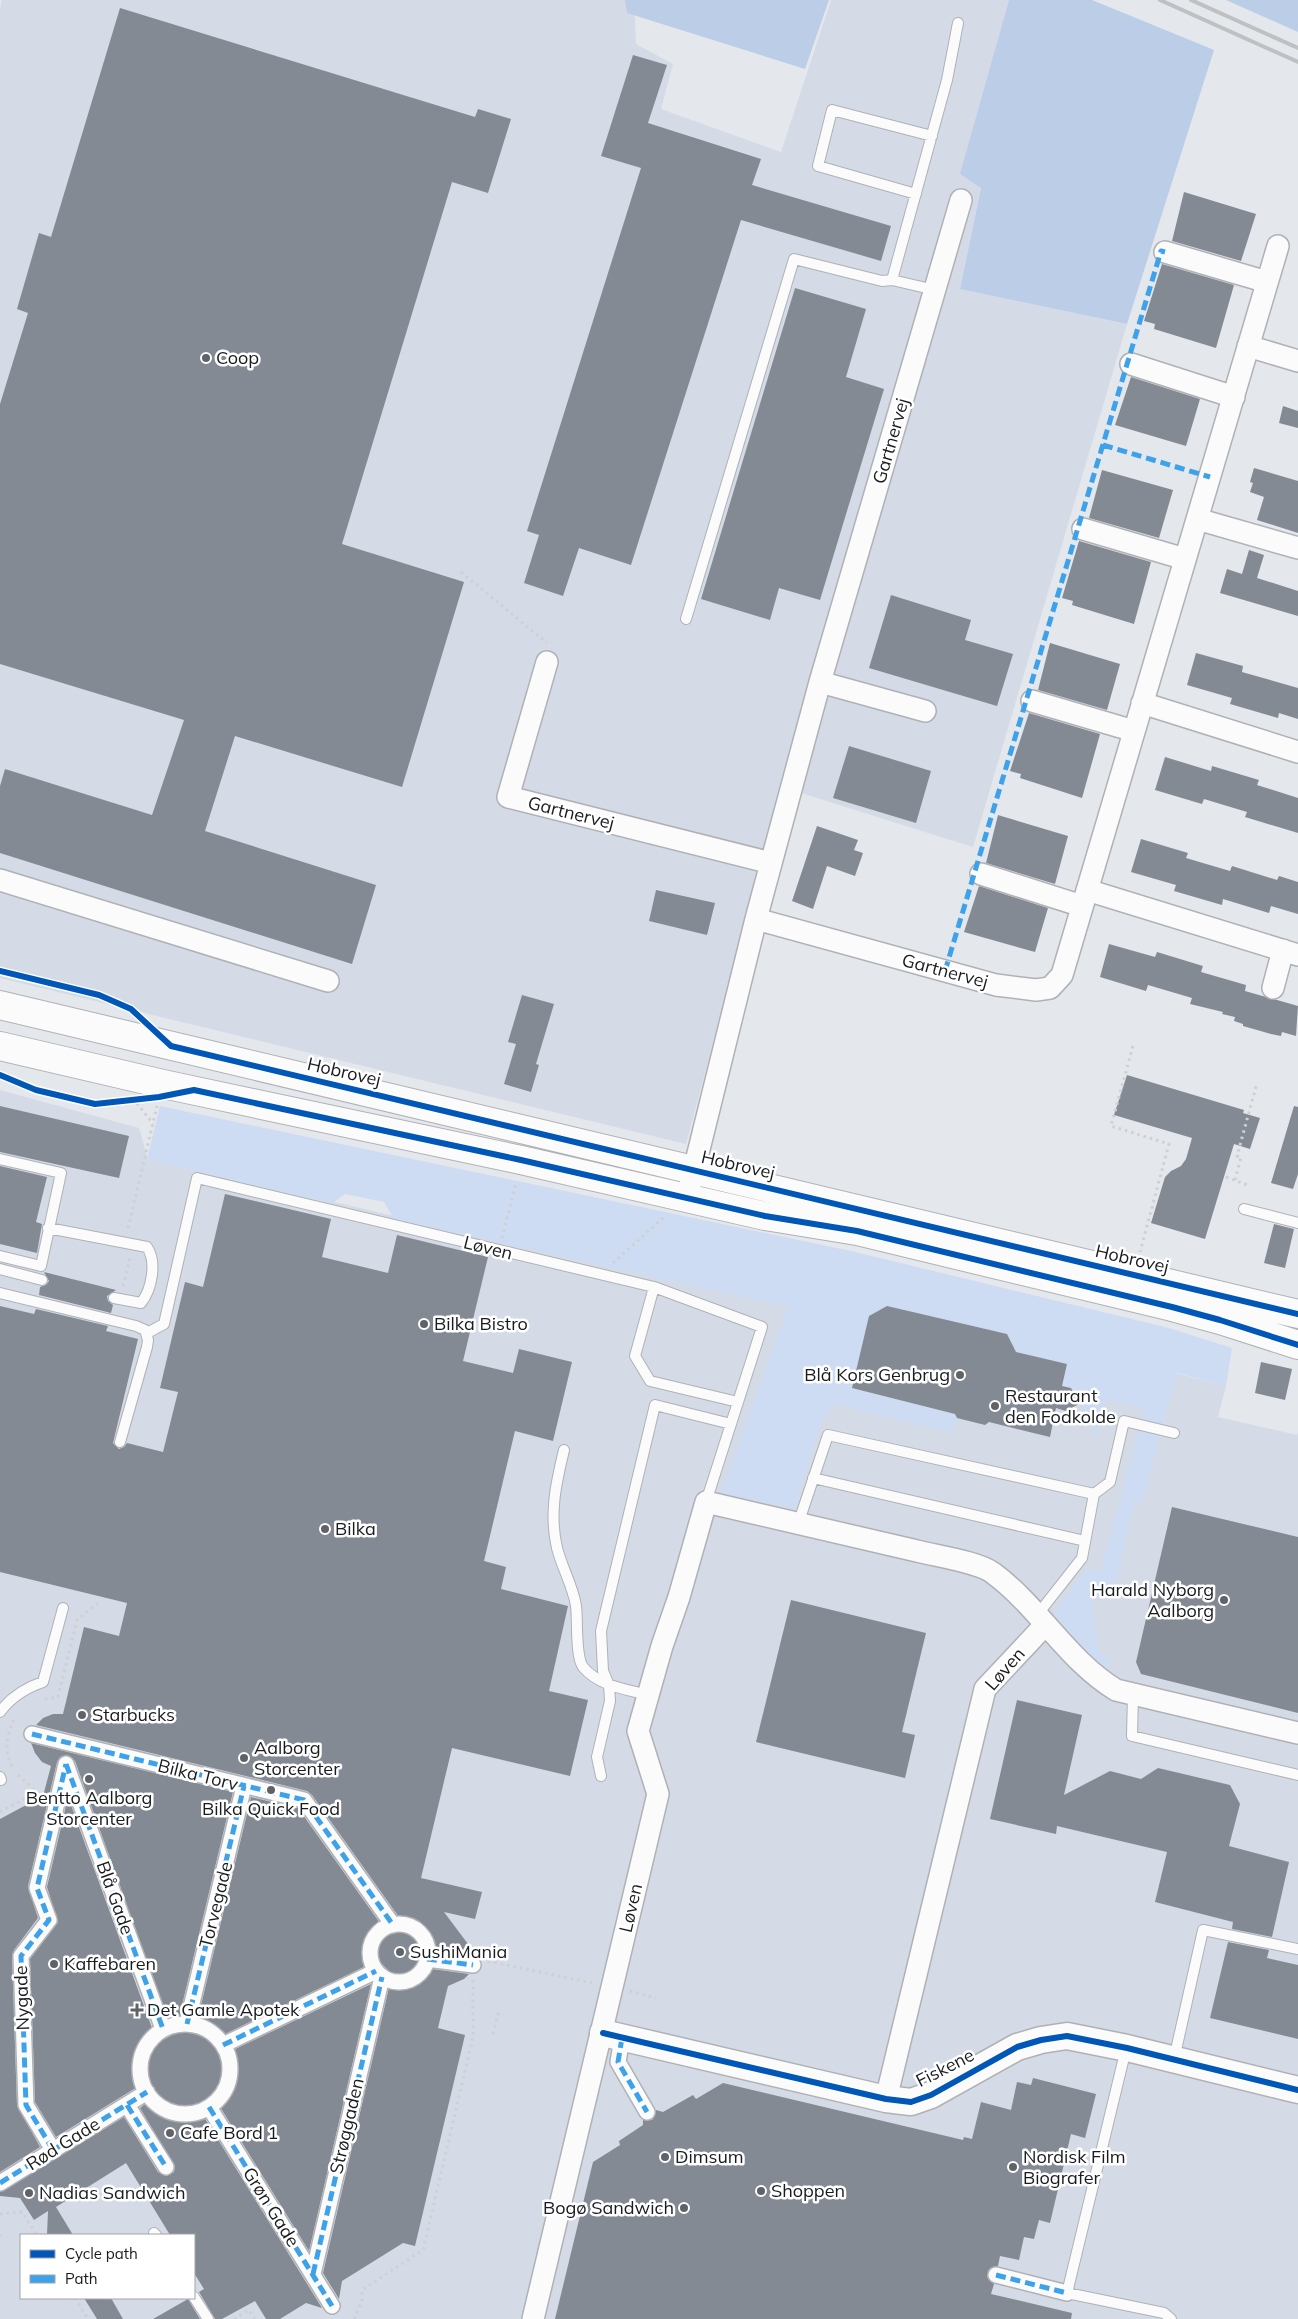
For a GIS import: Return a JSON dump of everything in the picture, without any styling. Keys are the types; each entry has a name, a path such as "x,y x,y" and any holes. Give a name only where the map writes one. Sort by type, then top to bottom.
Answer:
{"main road":[{"name":"Hobrovej","path":"0,1005 1298,1314"},
{"name":"Hobrovej","path":"0,1046 161,1091 522,1160 765,1216 857,1232 1126,1295 1220,1320 1298,1345"}],"street":[{"name":"Gartnervej","path":"687,1198 756,919 820,682 961,200"},
{"name":"Gartnervej","path":"756,919 996,985 1036,990 1050,988 1062,976 1278,246"},
{"path":"1165,252 1267,282"},
{"path":"1248,346 1298,361"},
{"path":"1131,364 1234,397"},
{"path":"1197,519 1298,548"},
{"path":"1083,529 1185,559"},
{"name":"Gartnervej","path":"547,662 508,797 771,863"},
{"path":"820,682 925,711"},
{"path":"1032,700 1134,731"},
{"path":"1142,703 1298,752"},
{"path":"981,874 1084,898 1291,952 1273,988"},
{"path":"0,880 328,981"},
{"path":"706,1502 966,1563 992,1572 1095,1677 1116,1690 1298,1733"},
{"name":"Løven","path":"533,2319 612,2035 608,1986 658,1794 638,1731 706,1502"},
{"name":"Løven","path":"886,2099 985,1689 1041,1620"},
{"name":"Bilka Torv","path":"32,1734 304,1800 393,1925"},
{"name":"Blå Gade","path":"66,1764 163,2029 161,2031"},
{"name":"Nygade","path":"53,2150 26,2105 21,1956 49,1920 37,1888 66,1764"},
{"name":"Torvegade","path":"187,2024 244,1786"},
{"path":"402,1924 419,1932 425,1940 427,1959 424,1968 410,1980 391,1981 379,1974 371,1963 371,1944 376,1935 393,1925 402,1924"},
{"path":"427,1959 473,1965"},
{"path":"223,2045 379,1974"},
{"name":"Strøggaden","path":"313,2274 379,1974"},
{"path":"187,2024 201,2027 214,2034 223,2045 229,2058 230,2072 227,2086 220,2098 209,2107 196,2113 182,2114 168,2111 156,2103 147,2092 142,2079 141,2065 144,2052 151,2040 161,2031 187,2024"},
{"path":"612,2035 618,2062 648,2112"},
{"name":"Fiskene","path":"612,2035 886,2099 911,2102 930,2095 1017,2047 1041,2040 1067,2036 1127,2048 1298,2090"},
{"name":"Rød Gade","path":"0,2183 147,2092"},
{"path":"127,2104 166,2167"},
{"name":"Grøn Gade","path":"209,2107 332,2306"},
{"path":"996,2275 1067,2293"}],"lane":[{"path":"892,280 947,80 958,23"},
{"path":"916,194 818,166 832,110 932,136"},
{"path":"686,619 794,259 882,281 892,280 935,290"},
{"path":"0,1159 61,1173 41,1266 0,1256"},
{"name":"Løven","path":"147,1333 164,1324 197,1178 654,1287 762,1327 706,1502"},
{"path":"1244,1209 1298,1223"},
{"path":"48,1228 147,1247 153,1255 153,1262 146,1297 141,1304 114,1298"},
{"path":"0,1269 42,1280"},
{"path":"654,1287 635,1356 650,1381 738,1402"},
{"path":"0,1293 136,1326 147,1333 147,1346 120,1442"},
{"path":"601,1776 597,1757 610,1701 610,1685 603,1671 601,1631 655,1405 731,1424"},
{"path":"1041,1620 1082,1558 1094,1494 1110,1482 1124,1421 1174,1433"},
{"path":"798,1524 828,1435 1094,1494"},
{"path":"564,1450 553,1501 557,1547 576,1608 581,1664 592,1677 610,1685 648,1695"},
{"path":"813,1478 1085,1541"},
{"path":"0,1712 8,1700 24,1690 43,1682 63,1608"},
{"path":"1133,1694 1132,1736 1298,1775"},
{"path":"1174,2060 1203,1930 1298,1949"},
{"path":"1127,2048 1067,2293 1164,2313 1171,2319"},
{"path":"195,2299 208,2319"}],"path":[{"path":"461,572 552,648 547,662"},
{"path":"1133,1046 1111,1126 1169,1144 1134,1275"},
{"path":"1235,1180 1241,1157 1237,1156 1257,1083"},
{"path":"126,1100 134,1100 161,1091"},
{"path":"139,1181 161,1091"},
{"path":"134,1100 153,1124"},
{"path":"499,1250 522,1160"},
{"path":"1226,1177 1250,1186"},
{"path":"599,1275 687,1198"},
{"path":"39,1701 58,1697 77,1620 99,1602"},
{"path":"0,1812 37,1792 24,1783 14,1771 9,1760 6,1747 10,1729 19,1715"},
{"path":"354,2319 358,2313 362,2290 423,2250 473,2037 473,1965 487,1960 656,1998"},
{"path":"493,2034 499,2010"},
{"path":"0,2214 22,2212 35,2234"},
{"path":"76,2299 88,2319"},
{"path":"234,2319 249,2310 255,2319"}],"shaded area":[{"path":"2,0 634,0 636,44 673,64 661,109 781,152 831,0 1009,0 961,174 981,188 960,289 1127,324 973,847 782,787 686,1144 0,978 0,8"},
{"path":"625,0 829,0 805,69 627,13"},
{"path":"1009,0 1092,0 1214,50 1127,324 960,289 981,188 960,174"},
{"path":"1226,0 1298,0 1298,32"},
{"path":"0,1090 139,1128 148,1159 788,1307 876,1297 1226,1386 1218,1417 1297,1435 1298,1431 1298,2319 0,2319"},
{"path":"160,1106 851,1251 1169,1328 1232,1348 1226,1386 1177,1373 1142,1502 1133,1506 1118,1576 1092,1600 1098,1649 1110,1662 1102,1672 1056,1620 1056,1611 1087,1568 1101,1571 1144,1409 1108,1399 1096,1439 1071,1388 1062,1386 1066,1364 1016,1352 1007,1334 887,1306 869,1316 852,1388 955,1414 957,1418 952,1433 833,1404 821,1423 795,1509 721,1493 788,1307 394,1219 384,1202 345,1194 331,1204 147,1159"}],"building":[{"name":"Coop","path":"120,8 475,117 478,109 511,119 488,193 452,182 342,544 464,582 402,787 235,736 205,831 376,885 352,964 0,853 0,786 5,769 152,815 184,720 0,664 0,404 28,313 17,309 39,233 51,237"},
{"path":"633,55 667,65 648,123 761,159 752,185 891,226 881,261 741,220 631,565 579,548 563,596 524,583 539,535 527,531 641,168 601,156"},
{"path":"1184,192 1256,214 1241,261 1172,241"},
{"path":"1162,264 1234,285 1216,348 1154,329 1155,324 1144,321"},
{"path":"795,288 866,309 846,377 884,389 820,600 779,588 770,620 701,599"},
{"path":"1131,377 1200,399 1186,446 1115,425"},
{"path":"1283,406 1298,411 1298,428 1279,423"},
{"path":"1254,468 1298,481 1298,533 1257,520 1264,497 1250,492 1253,483 1250,482"},
{"path":"1102,470 1173,490 1159,538 1089,518"},
{"path":"1079,541 1151,562 1134,624 1072,605 1073,601 1062,598"},
{"path":"1249,550 1264,555 1257,578 1298,591 1298,616 1220,593 1227,569 1242,574"},
{"path":"891,595 971,620 965,640 1013,654 997,706 869,668"},
{"path":"1050,643 1120,664 1107,710 1038,690"},
{"path":"1196,653 1243,666 1242,672 1298,688 1298,719 1279,713 1278,718 1230,704 1232,698 1187,685"},
{"path":"1029,713 1100,734 1082,798 1020,778 1021,774 1010,771"},
{"path":"849,746 931,771 916,823 833,798"},
{"path":"1165,757 1211,771 1212,766 1259,780 1257,785 1298,798 1298,833 1245,817 1247,812 1204,799 1202,804 1155,790"},
{"path":"998,815 1068,836 1055,884 986,863"},
{"path":"817,826 858,840 854,850 863,853 855,876 827,866 813,909 792,901"},
{"path":"1141,839 1188,853 1186,858 1230,871 1232,866 1277,880 1279,876 1298,882 1298,914 1271,906 1269,913 1223,899 1222,905 1174,891 1176,885 1131,872"},
{"path":"979,886 1048,908 1035,952 964,932"},
{"path":"656,890 715,903 707,935 649,921"},
{"path":"1109,944 1155,957 1157,952 1203,966 1201,972 1246,985 1245,991 1298,1006 1296,1036 1282,1032 1281,1036 1243,1026 1243,1024 1234,1021 1235,1017 1222,1014 1223,1012 1190,1004 1192,998 1148,985 1146,991 1100,977"},
{"path":"522,995 554,1004 536,1064 539,1065 531,1092 504,1084 516,1044 508,1042"},
{"path":"1127,1075 1244,1110 1243,1113 1260,1118 1250,1149 1234,1144 1205,1239 1151,1223 1165,1177 1171,1171 1181,1166 1186,1159 1192,1138 1114,1115"},
{"path":"0,1106 129,1136 119,1178 0,1152"},
{"path":"1294,1106 1298,1107 1298,1174 1293,1189 1271,1183"},
{"path":"0,1166 47,1177 36,1222 42,1224 37,1253 0,1244"},
{"name":"Aalborg Storcenter","path":"225,1194 331,1219 322,1257 388,1273 397,1235 488,1257 463,1361 513,1373 519,1349 572,1362 553,1441 515,1431 484,1561 506,1567 501,1589 568,1606 549,1691 588,1700 570,1776 452,1748 421,1878 482,1892 475,1919 444,1912 471,1948 473,1956 428,1950 420,1953 418,1957 419,1963 425,1968 469,1974 464,1979 448,1986 438,2028 465,2035 415,2246 403,2243 342,2281 339,2299 323,2273 391,1979 389,1971 381,1963 372,1963 219,2037 214,2044 217,2052 227,2053 371,1984 309,2251 217,2102 208,2098 201,2103 201,2112 322,2308 306,2303 280,2319 266,2319 255,2301 222,2319 215,2319 199,2292 204,2289 195,2275 195,2234 169,2234 126,2163 56,2207 72,2234 47,2234 48,2211 34,2220 20,2198 0,2196 0,2192 124,2117 158,2172 167,2176 174,2172 175,2167 140,2108 155,2096 155,2088 151,2084 142,2084 56,2137 35,2102 30,1959 58,1922 47,1887 68,1797 152,2028 152,2034 155,2038 163,2040 170,2036 172,2030 75,1761 67,1755 60,1757 57,1762 28,1886 38,1918 14,1950 12,1956 17,2105 40,2147 0,2172 0,1819 43,1796 51,1766 42,1762 35,1753 31,1743 233,1792 178,2022 178,2027 184,2033 190,2033 196,2026 251,1797 298,1808 385,1930 394,1934 402,1928 401,1920 312,1795 307,1791 36,1725 43,1718 53,1714 63,1714 84,1627 119,1636 127,1603 0,1572 0,1306 34,1314 36,1309 108,1326 106,1331 138,1339 113,1443 119,1449 127,1443 163,1452 178,1392 160,1388 185,1282 203,1287"},
{"path":"1274,1224 1294,1229 1285,1268 1264,1263"},
{"path":"44,1272 116,1290 107,1296 108,1301 113,1305 111,1313 39,1295 40,1287 46,1285 49,1281"},
{"name":"Blå Kors Genbrug","path":"887,1306 1007,1334 1016,1352 1067,1364 1062,1386 1071,1388 1079,1404 1066,1411 1056,1408 1050,1437 989,1422 985,1425 957,1418 955,1414 852,1388 869,1316"},
{"path":"1261,1362 1292,1369 1285,1400 1255,1393"},
{"name":"Harald Nyborg Aalborg","path":"1172,1507 1298,1537 1298,1713 1141,1674 1136,1662"},
{"path":"791,1600 926,1633 902,1732 915,1735 905,1778 756,1742"},
{"path":"1017,1700 1082,1715 1064,1795 1110,1771 1141,1779 1158,1768 1230,1785 1240,1804 1229,1846 1289,1862 1272,1937 1232,1929 1233,1922 1155,1902 1167,1852 1057,1826 1056,1834 990,1819"},
{"path":"1228,1942 1269,1950 1267,1958 1298,1965 1298,2039 1210,2018"},
{"name":"Shoppen","path":"1033,2078 1096,2094 1085,2138 1071,2134 1050,2223 1039,2220 1034,2239 1024,2237 1019,2260 1000,2256 998,2266 990,2268 987,2277 994,2284 991,2294 1072,2313 1071,2319 555,2319 593,2162 620,2145 619,2141 643,2125 643,2120 652,2120 656,2110 663,2112 693,2095 696,2099 723,2083 963,2140 964,2137 972,2139 981,2102 1011,2110 1017,2082 1031,2085"},
{"path":"85,2299 112,2299 123,2319 97,2319"},
{"path":"188,2299 200,2319 153,2319"}],"railway":[{"path":"1160,0 1298,62"},
{"path":"1191,0 1298,48"}],"marked path":[{"path":"945,971 1161,251 1165,252"},
{"path":"1103,445 1210,477"},
{"path":"32,1734 304,1800 393,1925"},
{"path":"66,1764 163,2029 161,2031"},
{"path":"53,2150 26,2105 21,1956 49,1920 37,1888 66,1764"},
{"path":"187,2024 244,1786"},
{"path":"427,1959 473,1965"},
{"path":"223,2045 376,1971"},
{"path":"313,2274 382,1977"},
{"path":"622,2038 618,2062 647,2112"},
{"path":"0,2183 147,2092"},
{"path":"127,2105 166,2167"},
{"path":"209,2107 332,2306"},
{"path":"996,2275 1067,2293"}],"cycle path":[{"path":"0,971 99,995 131,1009 171,1046 1298,1314"},
{"path":"0,1075 36,1090 95,1104 159,1097 194,1090 521,1160 765,1216 857,1231 1172,1307 1298,1345"},
{"path":"603,2033 886,2099 911,2102 931,2095 1017,2047 1041,2040 1067,2036 1127,2048 1298,2090"}],"place":[{"name":"Coop","path":"206,358"},
{"name":"Bilka Bistro","path":"424,1324"},
{"name":"Blå Kors Genbrug","path":"960,1375"},
{"name":"Restaurant den Fodkolde","path":"995,1406"},
{"name":"Bilka","path":"325,1529"},
{"name":"Harald Nyborg Aalborg","path":"1224,1600"},
{"name":"Starbucks","path":"82,1715"},
{"name":"Aalborg Storcenter","path":"244,1758"},
{"name":"Bentto Aalborg Storcenter","path":"89,1779"},
{"name":"Bilka Quick Food","path":"271,1790"},
{"name":"SushiMania","path":"400,1952"},
{"name":"Kaffebaren","path":"54,1964"},
{"name":"Det Gamle Apotek","path":"137,2010"},
{"name":"Cafe Bord 1","path":"170,2133"},
{"name":"Dimsum","path":"665,2157"},
{"name":"Nordisk Film Biografer","path":"1013,2167"},
{"name":"Shoppen","path":"761,2191"},
{"name":"Nadias Sandwich","path":"29,2193"},
{"name":"Bogø Sandwich","path":"684,2208"}]}
